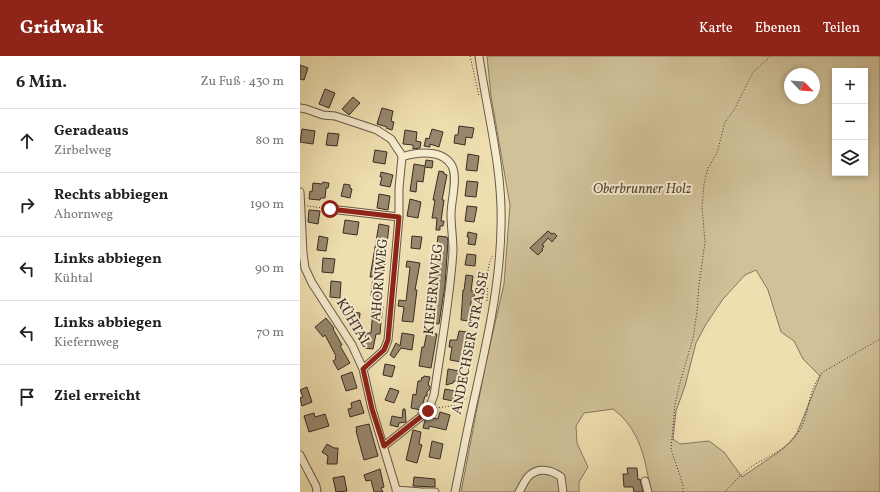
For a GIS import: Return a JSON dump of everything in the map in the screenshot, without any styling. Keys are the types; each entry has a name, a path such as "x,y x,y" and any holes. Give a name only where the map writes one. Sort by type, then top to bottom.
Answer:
{"street":[{"name":"ANDECHSER STRASSE","path":"455,492 494,309 498,284 502,226 496,146 482,80 479,56"},
{"path":"300,108 322,115 335,116 377,130 391,139 402,157"},
{"name":"KIEFERNWEG","path":"402,157 422,153 437,155 450,164 454,173 451,216 453,239 451,278 434,395 431,406"},
{"name":"AHORNWEG","path":"363,369 384,350 388,340 399,217 399,188 402,157"},
{"name":"KÜHTAL","path":"300,192 303,268 352,345 363,369 372,409 397,491"},
{"path":"330,209 399,217"},
{"path":"384,446 428,411 431,406"},
{"path":"300,455 313,480 317,492"},
{"path":"519,492 529,475 536,471 543,470 556,473 561,477 563,492"},
{"path":"645,481 648,492"},
{"path":"397,491 435,492"}],"path":[{"path":"470,56 480,100"},
{"path":"684,492 671,449 675,404 693,338 697,312 705,242 702,207 704,184 708,168 717,153 725,122 734,110 754,72 771,56"},
{"path":"301,205 330,209"},
{"path":"487,306 486,283 490,262 495,252"},
{"path":"725,492 751,467 783,448 799,432 804,420 811,392 817,378 823,372 880,339"},
{"path":"431,406 438,409 458,405 468,398"}],"green space":[{"name":"Oberbrunner Holz","path":"487,56 880,56 880,492 651,492 644,457 636,436 630,426 613,409 584,413 576,426 577,443 588,467 579,482 579,492 461,492 485,367 504,284 510,205 491,96","holes":["756,270 768,290 781,332 794,341 803,359 820,376 797,433 780,451 742,477 724,452 709,441 680,444 673,439 676,411 685,386 696,343 706,324 723,299 745,275"]}],"building":[{"path":"300,65 308,68 304,80 300,79"},
{"path":"325,89 335,93 329,108 319,104"},
{"path":"353,97 360,103 349,115 342,109"},
{"path":"382,108 393,111 391,121 394,122 392,130 377,124"},
{"path":"459,126 474,128 472,138 466,137 465,145 454,143 455,135 458,135"},
{"path":"302,129 315,131 313,144 300,142"},
{"path":"432,129 443,132 439,147 430,144 430,147 424,146 426,138 429,139"},
{"path":"405,130 417,132 416,141 421,142 420,148 413,149 413,145 403,144"},
{"path":"328,133 339,134 337,146 326,145"},
{"path":"375,150 387,152 385,164 373,162"},
{"path":"468,154 479,156 477,171 466,170"},
{"path":"426,160 433,161 432,168 425,167 423,182 417,181 416,192 410,191 414,164 425,166"},
{"path":"439,171 444,172 444,174 447,175 442,200 444,200 441,221 444,221 443,226 440,226 440,230 436,230 437,218 432,218 435,200 433,200"},
{"path":"381,172 393,175 390,187 380,185 382,177 380,177"},
{"path":"467,181 478,182 476,197 465,196"},
{"path":"323,182 329,183 328,188 326,188 325,198 321,198 320,200 309,199 310,191 312,192 313,183 322,184"},
{"path":"344,184 350,185 350,188 352,189 350,198 341,196"},
{"path":"379,194 390,196 388,210 377,208"},
{"path":"410,199 421,202 418,218 407,216"},
{"path":"467,206 477,207 474,222 465,221"},
{"path":"309,210 320,211 318,224 308,222"},
{"path":"345,220 359,222 357,235 343,233"},
{"path":"379,224 389,226 380,306 383,306 380,334 376,334 373,349 364,348 366,333 371,333 374,297 371,296 373,277 370,277"},
{"path":"548,231 557,236 552,242 548,238 542,245 544,246 542,249 543,250 538,255 530,248"},
{"path":"468,232 477,234 475,245 468,244"},
{"path":"319,236 328,238 326,251 317,250"},
{"path":"412,236 422,237 420,249 411,248"},
{"path":"438,236 447,237 448,241 445,285 439,324 431,323 431,318 428,318 429,313 435,313 437,301 431,300"},
{"path":"467,254 476,255 475,266 465,265"},
{"path":"323,258 335,259 333,273 322,272"},
{"path":"407,261 420,263 415,290 417,290 413,322 402,321 404,307 398,306 399,300 406,301 410,267 406,267"},
{"path":"466,275 473,276 471,291 475,291 471,302 469,321 461,320 463,290"},
{"path":"331,281 341,282 340,298 330,297"},
{"path":"351,312 360,313 359,325 350,324"},
{"path":"326,318 334,328 333,329 342,345 340,346 350,363 338,370 333,361 336,359 336,356 325,335 323,337 315,327"},
{"path":"459,331 467,332 461,362 450,360 452,347 449,347 450,340 457,340"},
{"path":"427,332 437,334 431,368 419,366 422,347 424,347"},
{"path":"402,333 414,335 412,350 401,348 394,358 390,355 396,343 400,346"},
{"path":"385,364 395,366 392,377 383,375"},
{"path":"448,369 459,371 457,381 446,385"},
{"path":"352,372 357,388 346,391 341,376"},
{"path":"424,376 430,377 428,385 430,386 430,389 427,392 427,396 425,396 421,410 411,408 413,394 416,395 418,381 421,381 422,377 423,378"},
{"path":"307,387 312,402 302,406 300,398 303,397 300,390"},
{"path":"390,388 399,391 394,403 385,400"},
{"path":"445,389 455,391 453,401 443,399"},
{"path":"360,400 364,413 350,417 348,409 352,408 351,403"},
{"path":"403,409 405,409 406,422 399,423 398,427 390,425 392,416 402,418"},
{"path":"440,412 450,415 446,430 429,426 429,429 423,428 425,420 428,417 438,419"},
{"path":"314,413 315,417 325,414 329,426 309,432 304,416"},
{"path":"369,424 378,456 364,460 356,427"},
{"path":"413,430 421,432 419,444 422,445 417,463 406,460"},
{"path":"432,441 443,444 440,459 429,457"},
{"path":"327,444 334,448 338,448 337,464 327,464 328,456 322,452"},
{"path":"627,468 637,468 638,480 640,479 643,492 634,492 633,487 624,487 623,474 628,474"},
{"path":"380,469 384,487 381,488 383,492 374,492 371,480 366,481 364,475"},
{"path":"344,476 347,491 336,492 333,478"},
{"path":"414,477 435,479 435,487 413,486"}],"route":[{"path":"330,209 399,217 388,340 384,350 363,369 372,409 384,446 428,411"}]}
